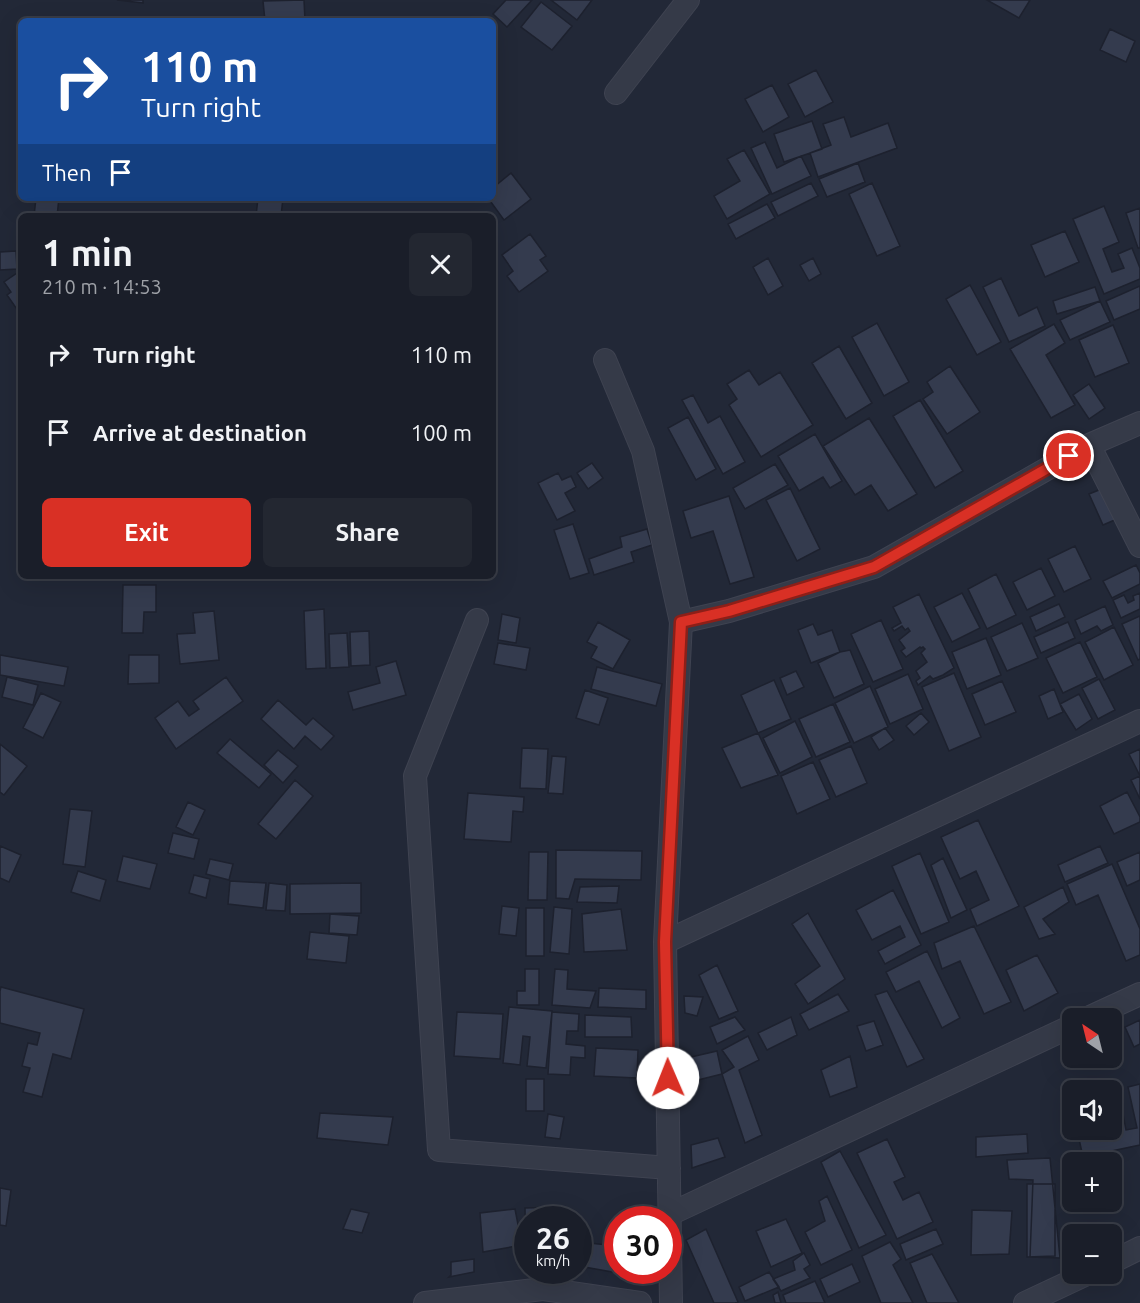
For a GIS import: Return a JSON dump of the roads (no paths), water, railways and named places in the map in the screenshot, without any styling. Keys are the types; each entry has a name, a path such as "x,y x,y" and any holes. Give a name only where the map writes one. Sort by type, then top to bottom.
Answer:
{"street":[{"path":"616,93 688,0"},
{"path":"605,360 643,450 681,622 665,942 670,1206"},
{"path":"681,622 729,611 874,567 1089,445 1140,423"},
{"path":"1089,445 1140,546"},
{"path":"477,620 416,776 438,1150 669,1168"},
{"path":"665,942 1140,721"},
{"path":"1110,1008 1140,994"},
{"path":"682,1208 1062,1031"},
{"path":"1122,1257 1140,1248"},
{"path":"671,1284 671,1303"},
{"path":"1025,1303 1066,1284"},
{"path":"424,1303 543,1289 640,1303"}]}
